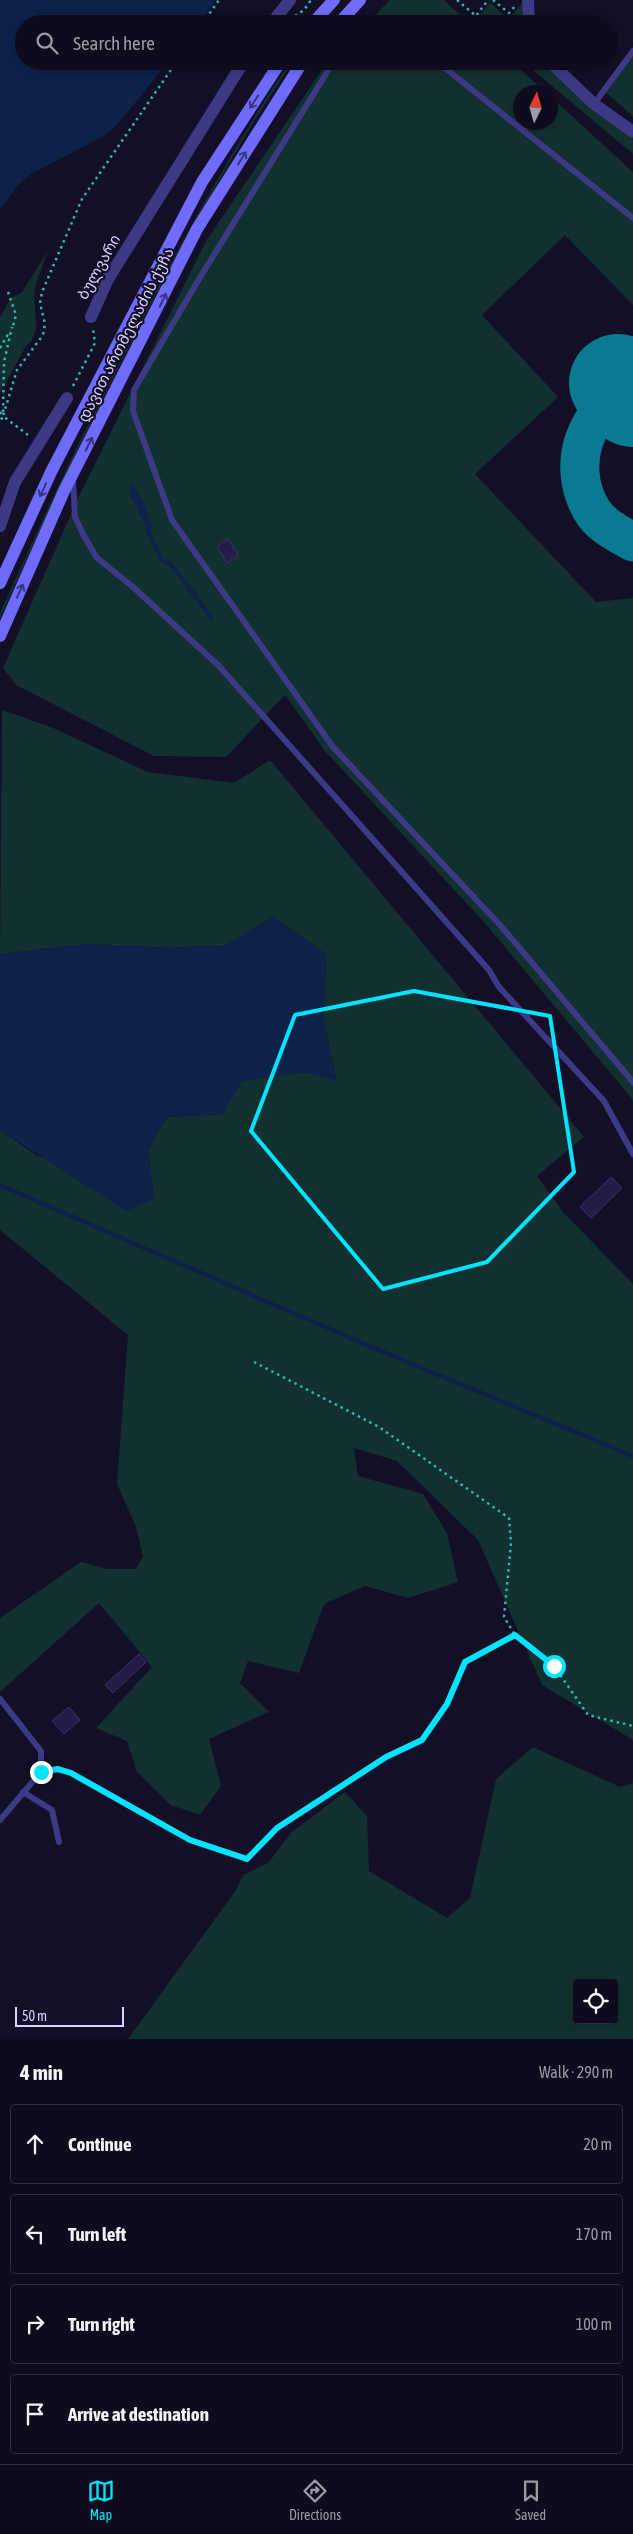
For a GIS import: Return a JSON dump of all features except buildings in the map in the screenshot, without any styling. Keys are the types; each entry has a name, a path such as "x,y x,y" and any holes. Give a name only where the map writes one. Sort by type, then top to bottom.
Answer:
{"street":[{"path":"278,15 290,0"},
{"path":"320,15 334,0"},
{"path":"346,15 360,0"},
{"path":"528,0 528,15"},
{"name":"ბულვარი","path":"91,317 108,279 238,70"},
{"name":"დავით ართმელაძის ქუჩა","path":"0,583 52,470 202,182 275,70"},
{"name":"დავით ართმელაძის ქუჩა","path":"0,636 73,475 197,230 297,70"},
{"path":"558,70 594,104 633,132"},
{"path":"0,526 15,482 67,398"}],"lane":[{"path":"594,104 633,51"},
{"path":"328,70 199,279 134,390 132,411 172,520 333,746 500,925 633,1082"},
{"path":"447,70 633,218"},
{"path":"73,475 75,517 97,558 133,587 218,665 489,970 499,987 604,1101 633,1154"},
{"path":"0,1699 41,1751 41,1772"},
{"path":"0,1820 41,1772 58,1769 71,1773 190,1840 247,1859"},
{"path":"23,1792 52,1810 59,1842"}],"path":[{"path":"208,15 219,0"},
{"path":"457,0 475,15"},
{"path":"477,15 488,0"},
{"path":"493,0 508,13"},
{"path":"0,422 17,370 42,335 45,324 40,303 42,292 82,198 171,70"},
{"path":"3,416 4,362 16,315 8,292"},
{"name":"ბულვარი","path":"67,398 94,343 91,317"},
{"path":"0,348 12,327"},
{"path":"0,412 39,444"},
{"path":"254,1362 379,1427 509,1518 511,1543 504,1617 515,1635 554,1666 588,1715 633,1726"},
{"path":"247,1859 277,1828 386,1757 422,1740 447,1704 465,1662 515,1635"}],"highlighted area":[{"path":"414,991 550,1016 574,1172 487,1262 383,1289 251,1131 295,1015"}],"green space":[{"path":"390,0 444,0 460,15 375,15"},
{"path":"490,3 504,15 479,15"},
{"path":"522,3 523,15 512,15"},
{"path":"633,51 633,116 604,91"},
{"path":"285,70 288,70 253,124 164,279 68,472 0,618 0,613 43,518 135,331 222,171"},
{"path":"322,70 521,70 537,85 513,85 513,130 558,130 558,103 633,172 633,305 565,235 482,315 558,397 475,474 596,602 633,598 633,1100 484,922 325,751 285,695 226,757 154,756 16,685 3,668 79,496 206,241"},
{"path":"533,70 550,70 633,139 633,154 558,91 558,85 551,85"},
{"path":"48,251 35,288 35,334 26,346 0,393 0,317 11,298 22,292"},
{"path":"2,710 51,727 148,772 234,783 270,760 584,1137 537,1176 563,1212 633,1284 633,1740 542,1685 478,1540 397,1461 354,1448 358,1476 423,1494 447,1533 458,1582 408,1598 365,1586 324,1604 299,1673 248,1661 240,1683 269,1712 209,1739 221,1786 200,1815 171,1805 137,1772 127,1741 96,1728 152,1667 99,1603 0,1692 0,1618 81,1562 107,1569 136,1569 143,1557 136,1527 117,1484 128,1335 0,1230 0,1130 36,1155 154,1199 148,1150 167,1117 223,1114 241,1081 303,1072 336,1079 323,1016 327,955 273,917 227,945 171,948 89,944 0,954"},
{"path":"533,1747 620,1787 633,1783 633,2039 128,2039 236,1890 243,1875 268,1863 292,1832 345,1792 367,1816 369,1871 447,1918 470,1898 496,1779"}],"water":[{"path":"0,0 216,0 205,15 15,15 15,70 162,70 116,126 104,136 31,174 17,186 0,210"},
{"path":"132,482 142,498 152,526 148,531 130,495 129,485"},
{"path":"273,916 327,955 323,1016 336,1080 303,1072 242,1081 223,1114 167,1117 148,1150 154,1199 126,1211 0,1130 0,954 89,944 171,948 227,945"}],"waterway":[{"path":"148,531 161,559 171,564 211,617"},
{"path":"0,1185 362,1343 633,1456"}],"taxiway":[{"path":"633,391 616,399 602,410 584,440 580,457 580,474 584,492 591,509 599,520 609,528 633,542"}],"runway":[{"path":"618,383 633,398"}],"route":[{"path":"41,1772 58,1769 71,1773 190,1840 247,1859 277,1828 386,1757 422,1740 447,1704 465,1662 515,1635 554,1666"}]}
